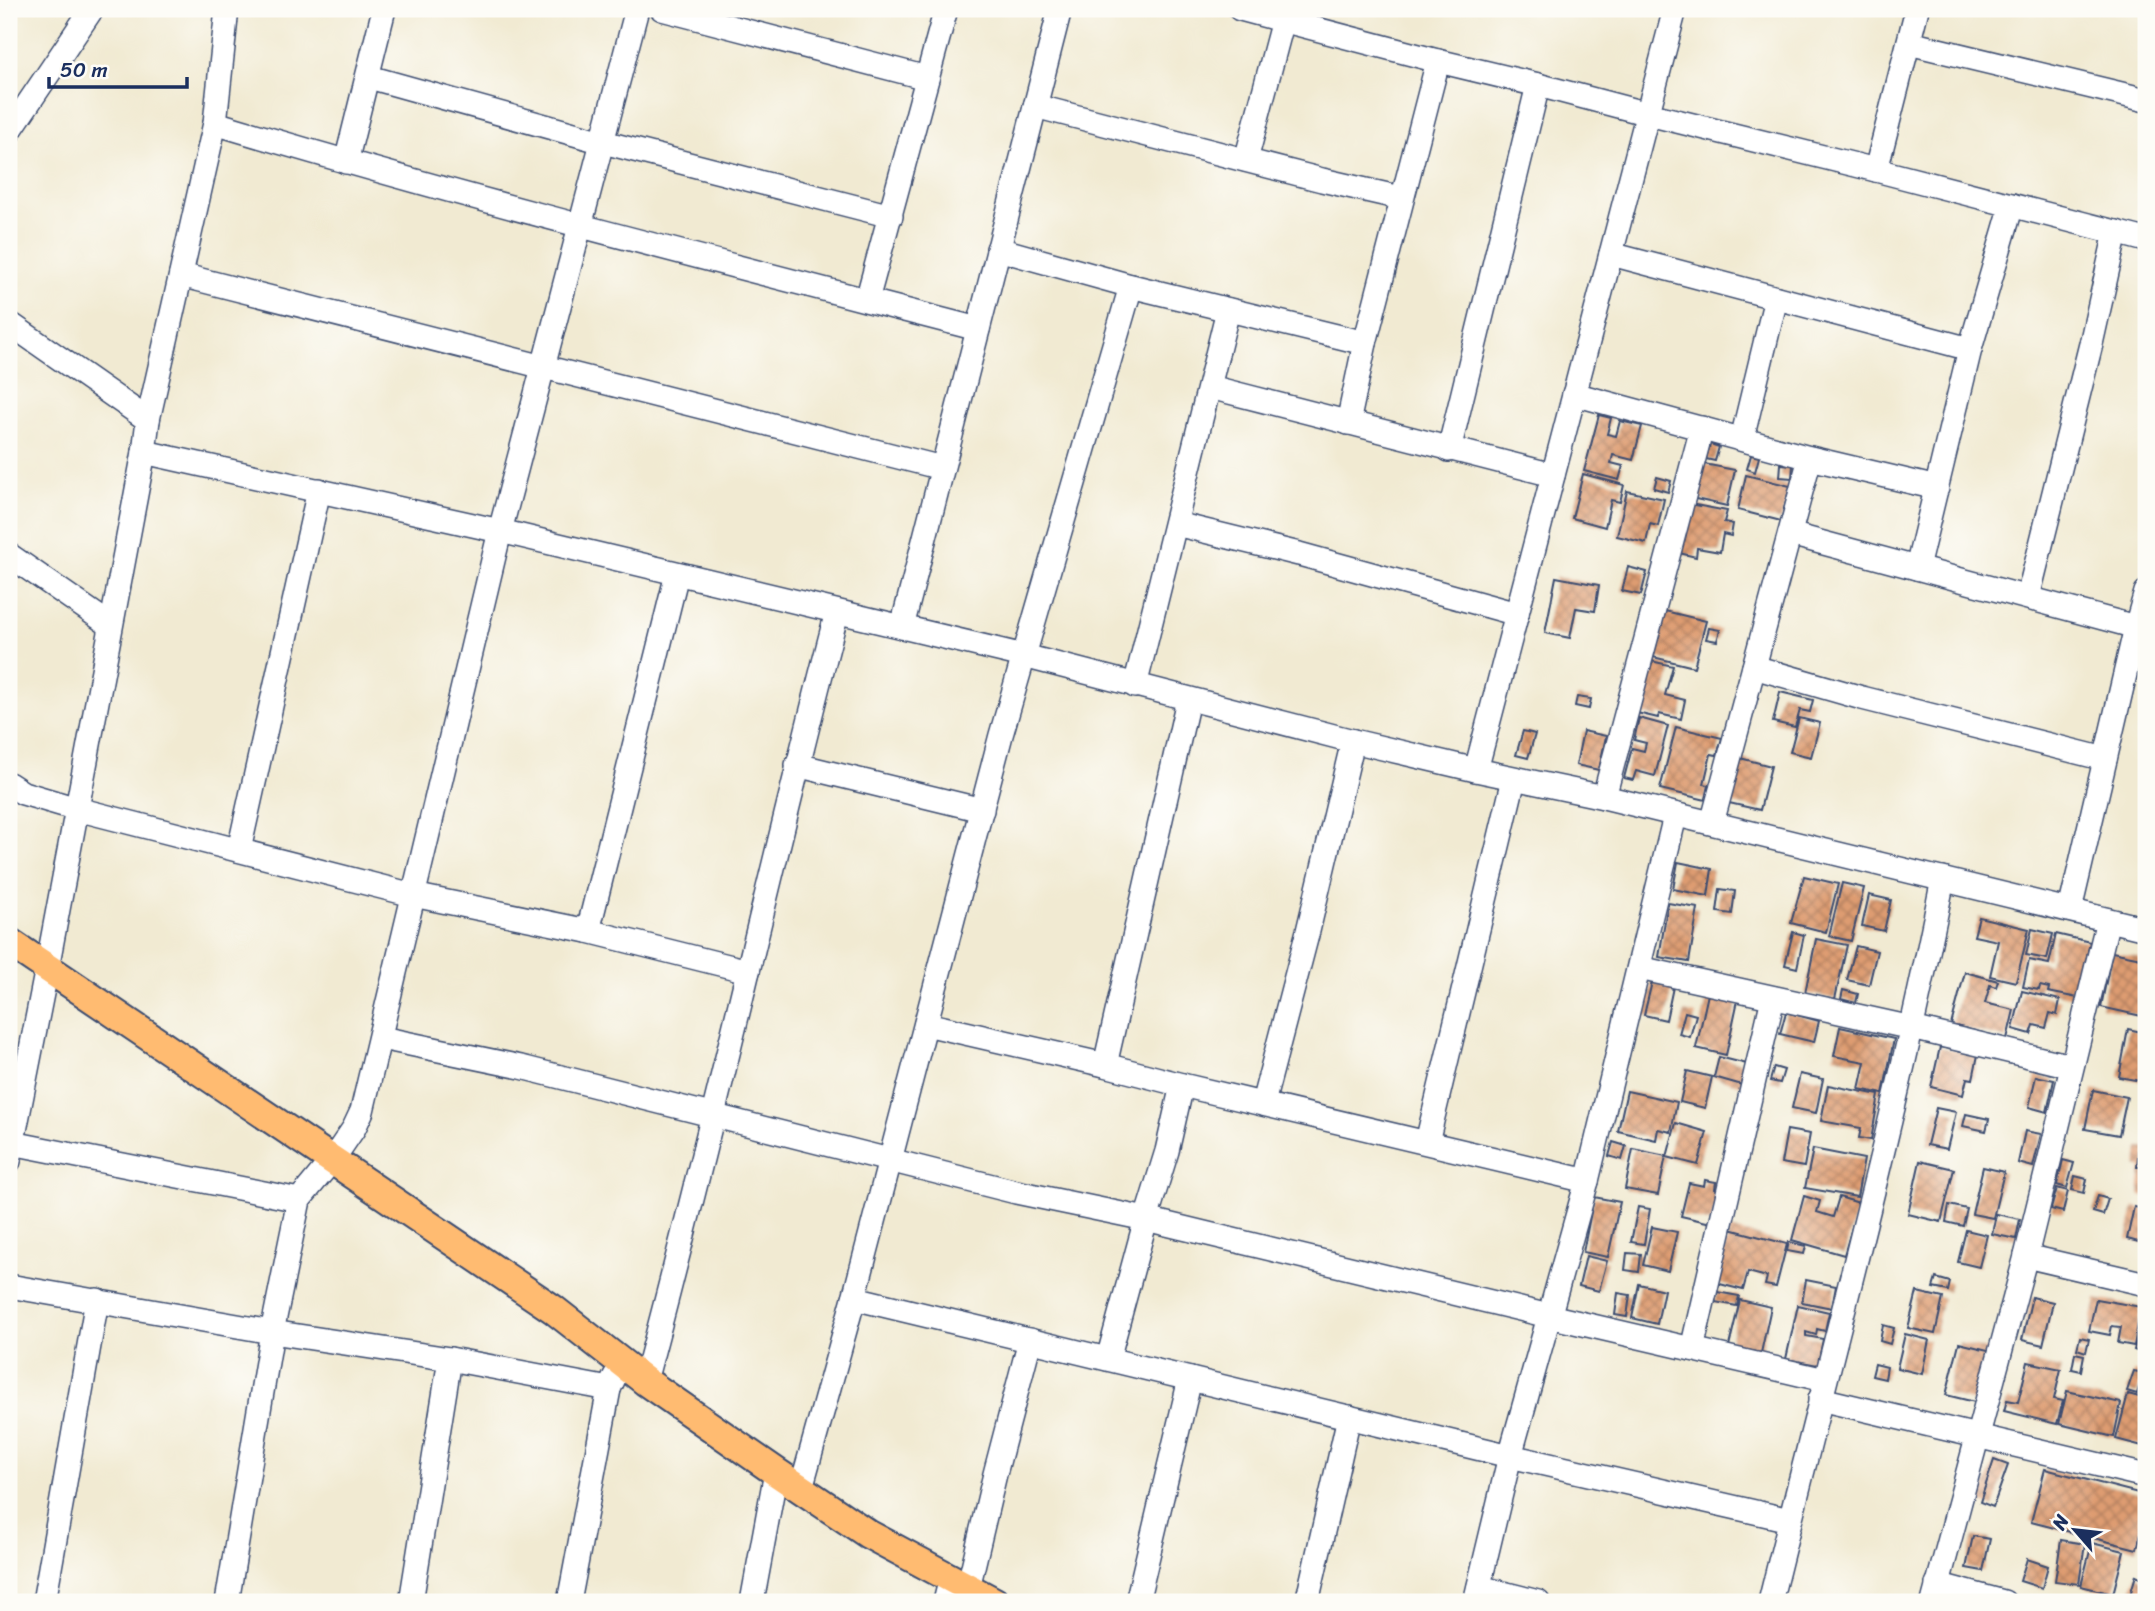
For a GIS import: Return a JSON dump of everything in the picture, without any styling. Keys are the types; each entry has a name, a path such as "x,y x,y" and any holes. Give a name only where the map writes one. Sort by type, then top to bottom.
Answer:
{"main road":[{"path":"9,943 553,1309 645,1381 868,1534 955,1589 995,1602"}],"street":[{"path":"9,132 92,9"},
{"path":"226,9 215,123 148,420 47,968 16,1083 10,1152 299,1200"},
{"path":"346,162 384,9"},
{"path":"227,1602 272,1332 299,1200 333,1159 362,1111 500,531 637,9"},
{"path":"662,9 927,78"},
{"path":"867,300 946,9"},
{"path":"902,626 1060,9"},
{"path":"1240,9 1297,18 1437,61 2146,240"},
{"path":"1476,770 1675,9"},
{"path":"1876,170 1917,9"},
{"path":"1246,160 1297,18"},
{"path":"1909,43 2146,100"},
{"path":"1348,423 1365,343 1437,61"},
{"path":"369,77 603,142 891,216"},
{"path":"1450,450 1538,85"},
{"path":"1035,106 1401,198"},
{"path":"215,123 580,226 978,328"},
{"path":"1917,568 1970,349 2012,205"},
{"path":"2028,597 2116,232"},
{"path":"998,249 1131,286 1365,343"},
{"path":"1611,254 1970,349"},
{"path":"181,275 942,468"},
{"path":"801,1488 1024,656 1131,286"},
{"path":"1742,439 1776,298"},
{"path":"1135,686 1228,310"},
{"path":"9,323 148,420"},
{"path":"1210,387 1553,475"},
{"path":"1574,394 1810,458 1937,488"},
{"path":"1604,797 1702,428"},
{"path":"144,452 500,531 902,626 1353,741 1604,797 2146,929"},
{"path":"1712,823 1810,458"},
{"path":"239,850 319,490"},
{"path":"1176,524 1517,614"},
{"path":"1790,534 2136,627"},
{"path":"9,555 110,625"},
{"path":"588,931 677,574"},
{"path":"2070,910 2146,592"},
{"path":"645,1381 714,1115 797,765 837,612"},
{"path":"1754,667 1862,698 2105,760"},
{"path":"1105,1065 1188,700"},
{"path":"1263,1103 1308,931 1353,741"},
{"path":"797,765 982,810"},
{"path":"1427,1142 1514,779"},
{"path":"9,784 23,793 77,809 413,895 588,931 748,971"},
{"path":"1538,1602 1477,1595 1510,1456 1587,1181 1675,816"},
{"path":"1770,1602 1856,1265 1912,1028 1943,879"},
{"path":"2004,1602 1935,1593 2026,1256 2108,920"},
{"path":"1639,968 2071,1066"},
{"path":"1692,1349 1773,998"},
{"path":"926,1024 1587,1181"},
{"path":"381,1038 521,1067 1016,1192 1146,1219 1692,1349 1978,1436 2146,1476"},
{"path":"1108,1359 1167,1151 1182,1085"},
{"path":"2026,1256 2146,1284"},
{"path":"9,1286 272,1332 450,1359 609,1389"},
{"path":"854,1298 1510,1456 1790,1520"},
{"path":"44,1602 97,1300"},
{"path":"955,1589 995,1474 1030,1340"},
{"path":"411,1602 450,1359"},
{"path":"569,1602 609,1389 620,1362"},
{"path":"1137,1602 1190,1379"},
{"path":"1307,1602 1349,1417"},
{"path":"752,1602 776,1472"}],"building":[{"path":"1599,415 1611,418 1607,434 1616,436 1620,421 1642,426 1633,460 1613,455 1611,463 1623,466 1619,480 1584,471"},
{"path":"1710,444 1719,447 1715,461 1706,459"},
{"path":"1751,455 1759,457 1755,472 1747,469"},
{"path":"1699,463 1735,470 1727,506 1691,498"},
{"path":"1781,464 1793,465 1792,478 1780,477"},
{"path":"1583,474 1624,485 1620,502 1611,500 1605,527 1572,518"},
{"path":"1746,475 1790,486 1781,521 1738,510"},
{"path":"1657,477 1671,481 1668,492 1654,488"},
{"path":"1627,491 1664,499 1658,526 1650,524 1646,543 1617,536"},
{"path":"1690,504 1727,511 1724,522 1733,524 1731,536 1723,534 1720,552 1697,548 1696,557 1679,553"},
{"path":"1628,567 1647,572 1641,595 1622,591"},
{"path":"1556,577 1599,585 1595,611 1576,608 1570,638 1545,633"},
{"path":"1665,611 1706,621 1694,667 1653,657"},
{"path":"1709,628 1720,630 1717,641 1706,639"},
{"path":"1651,661 1673,666 1665,695 1685,700 1681,719 1659,714 1658,718 1637,713"},
{"path":"1780,692 1813,700 1810,712 1800,710 1795,727 1773,722"},
{"path":"1577,697 1591,699 1589,709 1575,706"},
{"path":"1639,718 1668,726 1655,776 1636,771 1633,780 1624,778 1632,748 1644,751 1646,743 1634,740"},
{"path":"1799,718 1820,723 1811,757 1790,752"},
{"path":"1676,727 1722,738 1717,755 1711,754 1704,784 1709,785 1706,800 1660,789"},
{"path":"1523,731 1535,734 1528,758 1516,755"},
{"path":"1583,731 1606,736 1599,770 1576,765"},
{"path":"1740,758 1771,766 1760,810 1729,803"},
{"path":"1678,862 1712,869 1708,896 1673,889"},
{"path":"1804,876 1838,884 1826,932 1791,923"},
{"path":"1842,883 1864,888 1851,941 1829,936"},
{"path":"1720,889 1735,891 1732,914 1717,912"},
{"path":"1869,895 1891,900 1884,931 1862,926"},
{"path":"1668,903 1698,908 1689,962 1659,957"},
{"path":"1979,917 2029,929 2016,982 1990,976 1998,941 1974,936"},
{"path":"2032,929 2053,934 2047,959 2026,955"},
{"path":"1793,932 1804,935 1797,968 1785,965"},
{"path":"2056,934 2090,942 2078,998 2048,992 2049,988 2040,986 2039,990 2023,987 2029,960 2049,964"},
{"path":"1816,939 1847,945 1835,999 1805,993"},
{"path":"1856,946 1877,951 1869,985 1847,980"},
{"path":"2112,952 2146,959 2146,1017 2101,1007"},
{"path":"1965,972 1998,981 1996,987 1990,985 1985,1003 2014,1010 2007,1039 1951,1025"},
{"path":"1652,982 1673,987 1666,1020 1644,1015"},
{"path":"1843,990 1858,994 1856,1003 1841,999"},
{"path":"2022,991 2060,1000 2057,1015 2050,1013 2046,1028 2034,1025 2031,1034 2013,1029"},
{"path":"1708,994 1738,1000 1726,1055 1696,1048"},
{"path":"1685,1012 1696,1015 1690,1037 1679,1034"},
{"path":"1786,1012 1819,1021 1814,1042 1780,1034"},
{"path":"1840,1027 1894,1039 1883,1094 1859,1089 1865,1062 1834,1056"},
{"path":"2128,1029 2146,1033 2146,1082 2119,1077"},
{"path":"1940,1047 1978,1055 1973,1079 1967,1078 1963,1095 1931,1087"},
{"path":"1719,1057 1747,1064 1742,1085 1714,1077"},
{"path":"1774,1067 1784,1070 1780,1083 1770,1081"},
{"path":"1687,1071 1712,1077 1705,1108 1680,1102"},
{"path":"1800,1074 1823,1079 1816,1113 1792,1108"},
{"path":"2036,1076 2054,1080 2047,1112 2029,1107"},
{"path":"1828,1085 1879,1095 1871,1140 1859,1138 1861,1128 1821,1121"},
{"path":"2093,1090 2127,1097 2119,1135 2085,1129"},
{"path":"1627,1091 1677,1102 1671,1132 1658,1129 1656,1140 1618,1131"},
{"path":"1936,1108 1956,1112 1947,1149 1927,1145"},
{"path":"1966,1114 1989,1119 1986,1131 1963,1126"},
{"path":"1676,1123 1707,1132 1698,1165 1667,1157"},
{"path":"1787,1130 1810,1134 1804,1167 1781,1163"},
{"path":"2025,1131 2041,1134 2033,1167 2018,1163"},
{"path":"1613,1142 1626,1146 1622,1160 1609,1156"},
{"path":"2139,1147 2146,1147 2146,1196 2139,1195 2142,1167 2137,1167"},
{"path":"1633,1149 1666,1156 1658,1195 1625,1189"},
{"path":"1813,1149 1864,1159 1857,1197 1805,1188"},
{"path":"2063,1160 2074,1163 2067,1188 2057,1185"},
{"path":"1920,1161 1954,1169 1941,1222 1908,1214"},
{"path":"1983,1167 2004,1172 1993,1218 1972,1214"},
{"path":"2075,1176 2087,1179 2084,1193 2072,1190"},
{"path":"1705,1180 1716,1182 1715,1189 1719,1190 1711,1223 1681,1216 1689,1183 1704,1186"},
{"path":"2057,1188 2068,1191 2063,1212 2051,1209"},
{"path":"1804,1196 1820,1201 1817,1212 1833,1217 1839,1197 1859,1203 1844,1255 1792,1240"},
{"path":"2098,1196 2108,1199 2103,1215 2093,1212"},
{"path":"1594,1197 1620,1202 1608,1257 1583,1252"},
{"path":"1949,1205 1967,1209 1963,1226 1946,1222"},
{"path":"1638,1207 1650,1209 1644,1244 1631,1242"},
{"path":"2134,1207 2146,1209 2146,1244 2127,1239"},
{"path":"1996,1214 2020,1219 2016,1239 1992,1234"},
{"path":"1652,1227 1677,1232 1668,1271 1643,1265"},
{"path":"1730,1229 1787,1244 1776,1287 1765,1285 1767,1277 1748,1272 1743,1290 1716,1283"},
{"path":"1966,1230 1987,1235 1979,1267 1958,1262"},
{"path":"1789,1242 1806,1246 1804,1254 1787,1251"},
{"path":"1627,1253 1641,1254 1639,1272 1625,1270"},
{"path":"1586,1256 1607,1261 1599,1291 1579,1286"},
{"path":"1936,1278 1950,1282 1948,1291 1933,1288"},
{"path":"1806,1280 1836,1286 1832,1308 1802,1302"},
{"path":"1639,1284 1664,1290 1657,1324 1632,1318"},
{"path":"1717,1292 1739,1296 1737,1306 1715,1302"},
{"path":"1917,1292 1943,1298 1935,1334 1908,1328"},
{"path":"1618,1293 1630,1295 1627,1317 1615,1315"},
{"path":"2032,1297 2053,1302 2043,1345 2022,1340"},
{"path":"2096,1299 2141,1307 2134,1346 2118,1343 2121,1327 2112,1326 2110,1335 2089,1331"},
{"path":"1740,1300 1771,1307 1761,1353 1729,1346"},
{"path":"1798,1305 1829,1312 1825,1331 1817,1329 1816,1335 1806,1332 1806,1336 1823,1339 1818,1365 1786,1359"},
{"path":"2146,1308 2146,1354 2134,1350"},
{"path":"1883,1325 1894,1328 1890,1344 1880,1341"},
{"path":"1905,1334 1929,1340 1922,1374 1897,1368"},
{"path":"2080,1337 2089,1339 2086,1352 2077,1349"},
{"path":"1959,1343 1992,1351 1979,1403 1946,1395"},
{"path":"2075,1353 2084,1355 2081,1371 2072,1369"},
{"path":"2028,1362 2061,1369 2054,1399 2063,1401 2057,1424 2004,1411 2007,1400 2018,1402"},
{"path":"1875,1364 1887,1367 1885,1379 1872,1376"},
{"path":"2134,1371 2143,1373 2137,1394 2127,1391"},
{"path":"2143,1382 2146,1383 2146,1447 2116,1439 2128,1394 2139,1397"},
{"path":"2067,1391 2121,1403 2114,1437 2059,1424"},
{"path":"1994,1460 2008,1465 1993,1507 1980,1502"},
{"path":"2045,1469 2146,1495 2146,1514 2137,1549 2031,1522"},
{"path":"1973,1536 1990,1539 1983,1571 1966,1568"},
{"path":"2061,1540 2085,1544 2079,1584 2055,1581"},
{"path":"2092,1543 2124,1551 2113,1594 2081,1586"},
{"path":"2027,1559 2048,1566 2042,1588 2020,1581"},
{"path":"2136,1575 2146,1580 2146,1602 2128,1602"}]}
